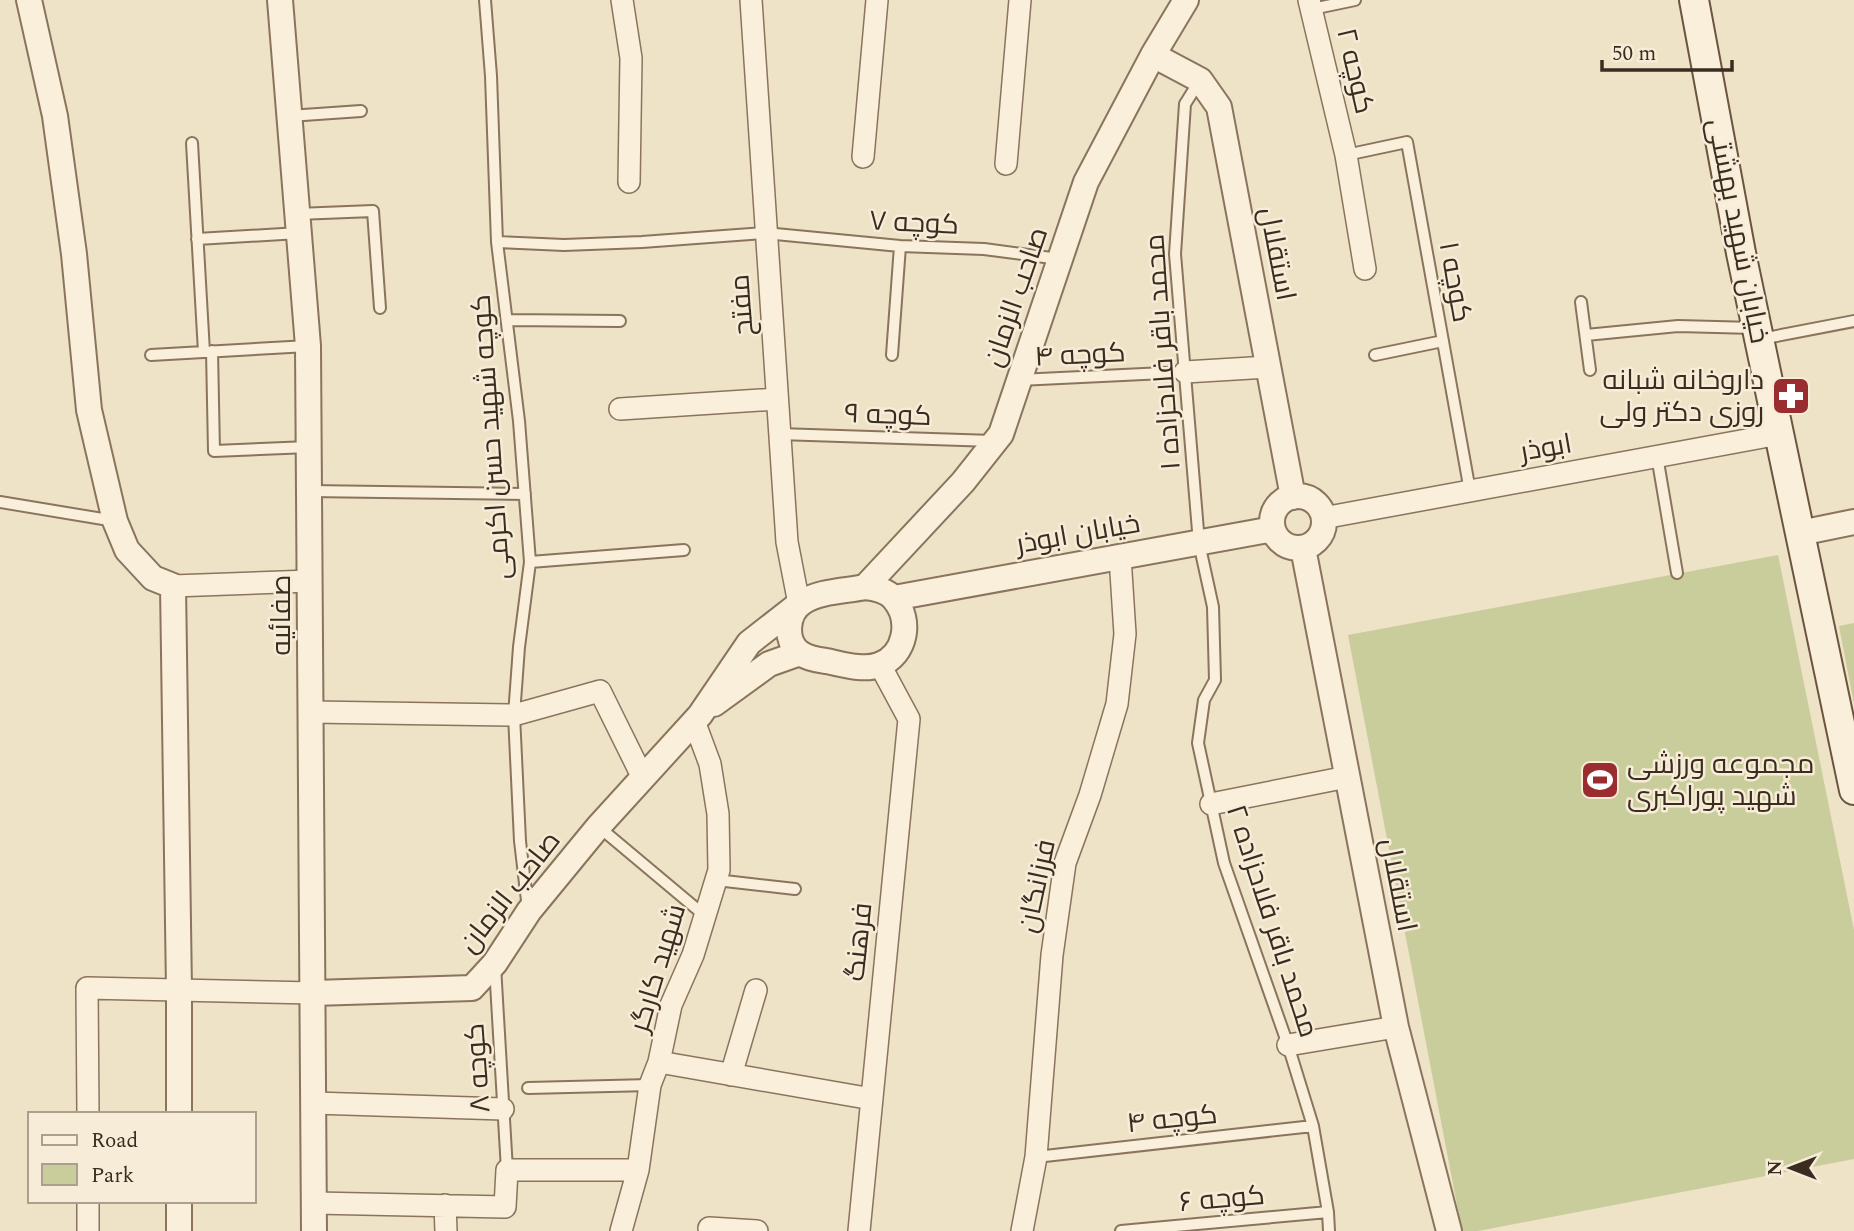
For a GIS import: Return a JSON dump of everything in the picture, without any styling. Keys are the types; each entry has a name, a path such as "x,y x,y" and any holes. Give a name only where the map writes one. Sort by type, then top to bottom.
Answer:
{"main road":[{"name":"خیابان شهید بهشتی","path":"1694,0 1758,334 1854,790"}],"street":[{"path":"29,0 55,117 74,254 89,410 116,521 127,550 153,578 173,586 310,581"},
{"name":"صفائیه","path":"280,0 308,346 314,1231"},
{"path":"622,0 631,58 629,182"},
{"name":"مفتح","path":"751,0 787,542 799,604"},
{"path":"863,157 877,0"},
{"path":"1006,164 1020,0"},
{"name":"صاحب الزمان","path":"865,587 962,482 1001,434 1086,181 1153,55 1186,0"},
{"name":"کوچه ۲","path":"1310,5 1346,155 1365,269"},
{"name":"استقلال","path":"1153,55 1200,80 1219,107 1293,497"},
{"path":"1185,372 1268,367"},
{"path":"620,409 777,398"},
{"name":"ابوذر","path":"1324,518 1779,434"},
{"path":"1293,497 1311,499 1323,511 1324,518 1325,528 1316,542 1303,548 1285,546 1274,533 1272,517 1280,502 1293,497"},
{"path":"1800,533 1854,522"},
{"name":"خیابان ابوذر","path":"894,598 1273,529"},
{"name":"استقلال","path":"1303,548 1396,1027 1449,1231"},
{"name":"فرزانگان","path":"1022,1231 1036,1157 1052,955 1065,863 1090,795 1117,704 1125,634 1120,558"},
{"path":"173,586 179,1112"},
{"path":"697,718 749,643 799,604 816,597 865,587 881,589 894,598 906,621 901,648 880,665 863,667 816,659 800,653 790,639 789,620 799,604"},
{"path":"697,718 769,664 800,653"},
{"name":"فرهنگ","path":"859,1231 909,719 880,665"},
{"path":"311,712 514,715 600,691 643,778"},
{"name":"صاحب الزمان","path":"314,993 472,988 495,963 529,911 598,827 697,718"},
{"name":"شهید کارگر","path":"697,718 710,764 716,802 719,870 693,955 671,1005 659,1062 872,1099"},
{"path":"1210,804 1347,777"},
{"path":"88,1112 87,988 314,993"},
{"path":"731,1075 756,990"},
{"path":"1287,1045 1396,1027"},
{"path":"621,1231 638,1170 650,1085 659,1062"},
{"path":"314,1103 503,1109"},
{"path":"315,1203 505,1207 506,1170 638,1170"},
{"path":"88,1203 88,1231"},
{"path":"179,1203 179,1231"},
{"path":"445,1205 446,1231"},
{"path":"709,1228 757,1231"}],"lane":[{"name":"کوچه شهید حسن اکرمی","path":"485,0 491,76 497,242 508,320 530,562 514,715 520,842 529,911"},
{"path":"1310,5 1355,0"},
{"name":"محمد باقر فلاحزاده ۱","path":"1199,543 1175,254 1185,104 1200,80"},
{"path":"289,116 360,111"},
{"name":"کوچه ۱","path":"1346,155 1407,142 1470,491"},
{"path":"192,143 214,451 309,447"},
{"path":"197,239 373,211 380,308"},
{"name":"کوچه ۷","path":"497,242 577,244 765,233 900,246 984,249 1060,259"},
{"path":"892,355 900,246"},
{"path":"1581,302 1590,370"},
{"path":"508,320 620,321"},
{"path":"1586,335 1678,326 1758,334 1854,321"},
{"path":"1375,355 1443,341"},
{"path":"151,355 308,346"},
{"name":"کوچه ۴","path":"1019,380 1185,372"},
{"name":"کوچه ۹","path":"779,434 995,441"},
{"path":"1657,456 1677,573"},
{"path":"309,491 525,494"},
{"path":"0,502 116,521"},
{"name":"محمد باقر فلاحزاده ۲","path":"1199,543 1213,607 1214,680 1204,700 1198,743 1224,863 1312,1126 1329,1231"},
{"path":"530,562 684,550"},
{"path":"598,827 704,915"},
{"path":"716,880 795,889"},
{"name":"کوچه ۸","path":"495,963 506,1170"},
{"path":"528,1088 650,1085"},
{"name":"کوچه ۴","path":"1036,1157 1312,1126"},
{"name":"کوچه ۶","path":"1121,1231 1328,1212"}],"green space":[{"name":"مجموعه ورزشی شهید پوراکبری","path":"1778,555 1854,930 1854,1159 1478,1231 1462,1231 1348,635"},
{"path":"1854,623 1854,704 1839,626"}],"place":[{"name":"داروخانه شبانه روزی دکتر ولی","path":"1791,396"},
{"name":"مجموعه ورزشی شهید پوراکبری","path":"1600,780"}]}
